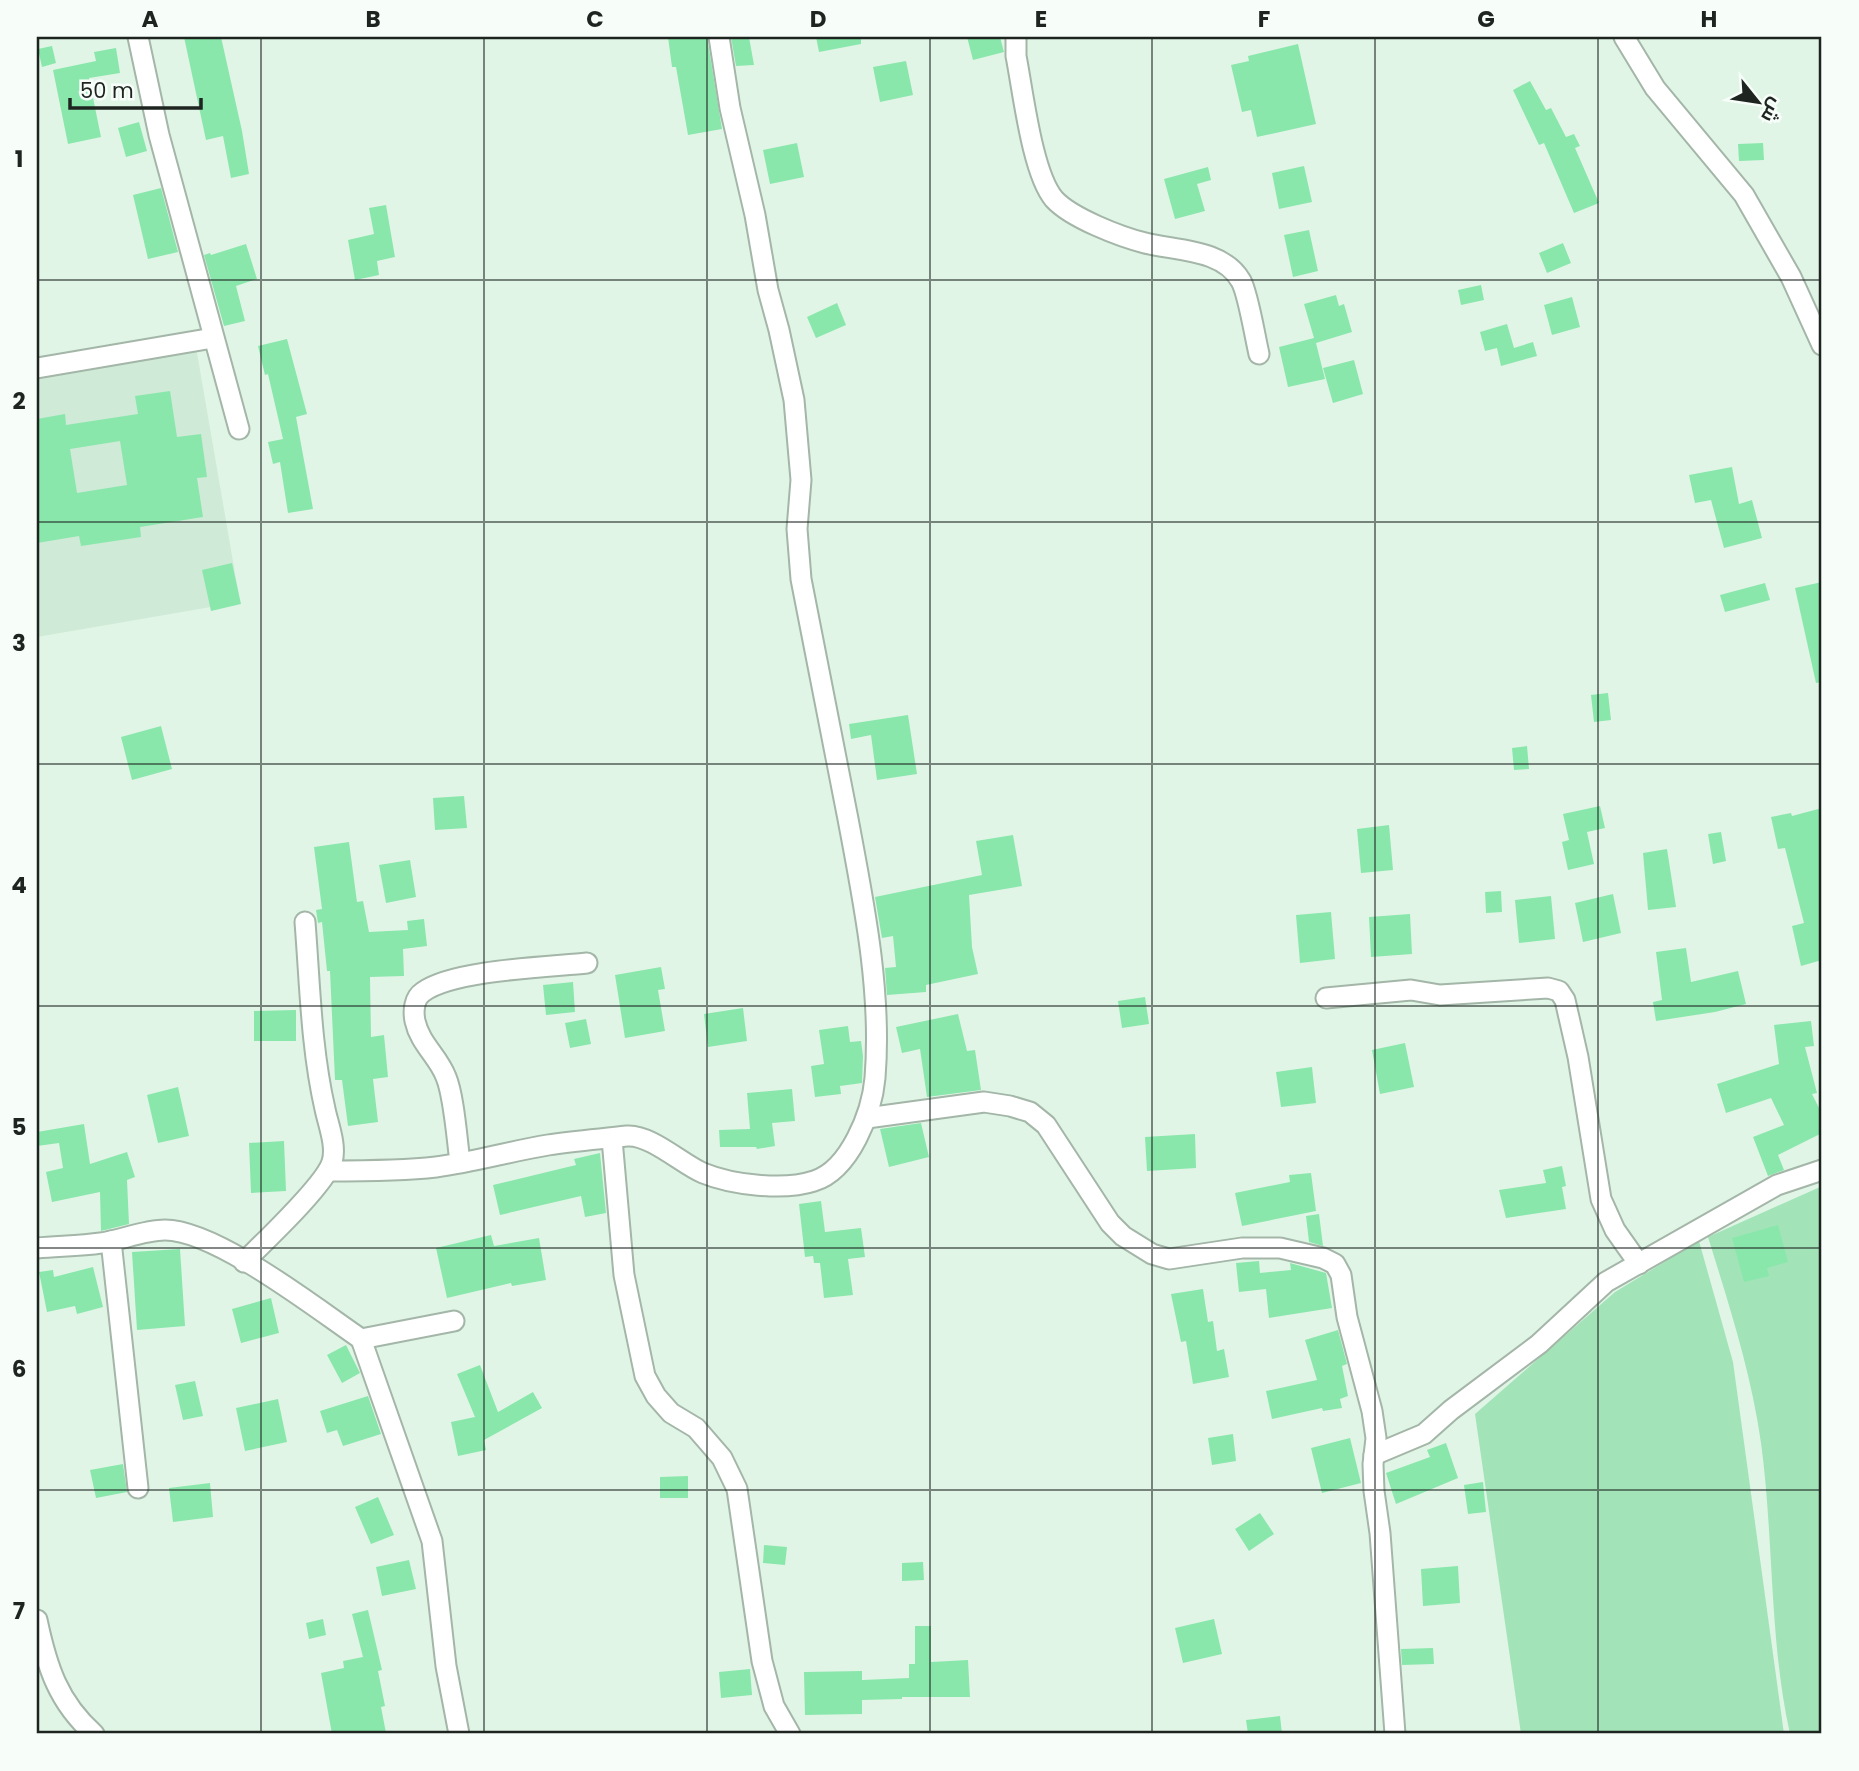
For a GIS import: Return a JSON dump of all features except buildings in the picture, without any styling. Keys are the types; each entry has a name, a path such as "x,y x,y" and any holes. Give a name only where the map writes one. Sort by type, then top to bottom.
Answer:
{"street":[{"path":"138,37 159,135 239,429"},
{"path":"329,1171 438,1167 550,1144 630,1136 646,1141 702,1172 727,1180 783,1187 814,1182 827,1176 842,1163 867,1118 875,1080 872,961 801,579 797,529 801,480 794,400 730,108 719,37"},
{"path":"1016,37 1016,55 1039,170 1054,199 1074,214 1144,243 1192,251 1228,264 1242,282 1259,354"},
{"path":"1624,37 1656,88 1744,195 1791,277 1822,345"},
{"path":"37,368 213,338"},
{"path":"244,1262 329,1171 334,1159 316,1073 305,922"},
{"path":"460,1162 447,1078 421,1041 415,1021 414,1007 421,993 440,982 486,973 587,963"},
{"path":"1326,998 1411,990 1440,995 1548,988 1559,991 1566,1000 1578,1057 1601,1199 1615,1230 1639,1264"},
{"path":"867,1118 984,1102 1030,1112 1046,1125 1110,1223 1123,1236 1152,1254 1170,1259 1242,1248 1280,1248 1323,1258 1335,1264 1341,1275 1347,1317 1372,1411 1376,1438 1374,1491 1380,1533 1395,1734"},
{"path":"612,1139 624,1275 645,1376 656,1396 671,1413 696,1428 722,1458 737,1489 762,1661 775,1706 790,1734"},
{"path":"1374,1455 1424,1434 1451,1410 1539,1344 1606,1282 1777,1185 1822,1170"},
{"path":"37,1248 111,1241 163,1230 183,1232 205,1239 244,1262 361,1339 432,1541 446,1666 459,1734"},
{"path":"111,1241 138,1488"},
{"path":"361,1339 454,1321"},
{"path":"37,1620 44,1653 61,1696 89,1732"}],"shaded area":[{"path":"196,347 240,602 37,637 37,375"}],"green space":[{"path":"1820,1187 1822,1734 1790,1734 1778,1662 1765,1479 1757,1417 1739,1339 1708,1237"},
{"path":"1699,1241 1733,1362 1784,1734 1521,1734 1475,1414 1615,1292"}]}
